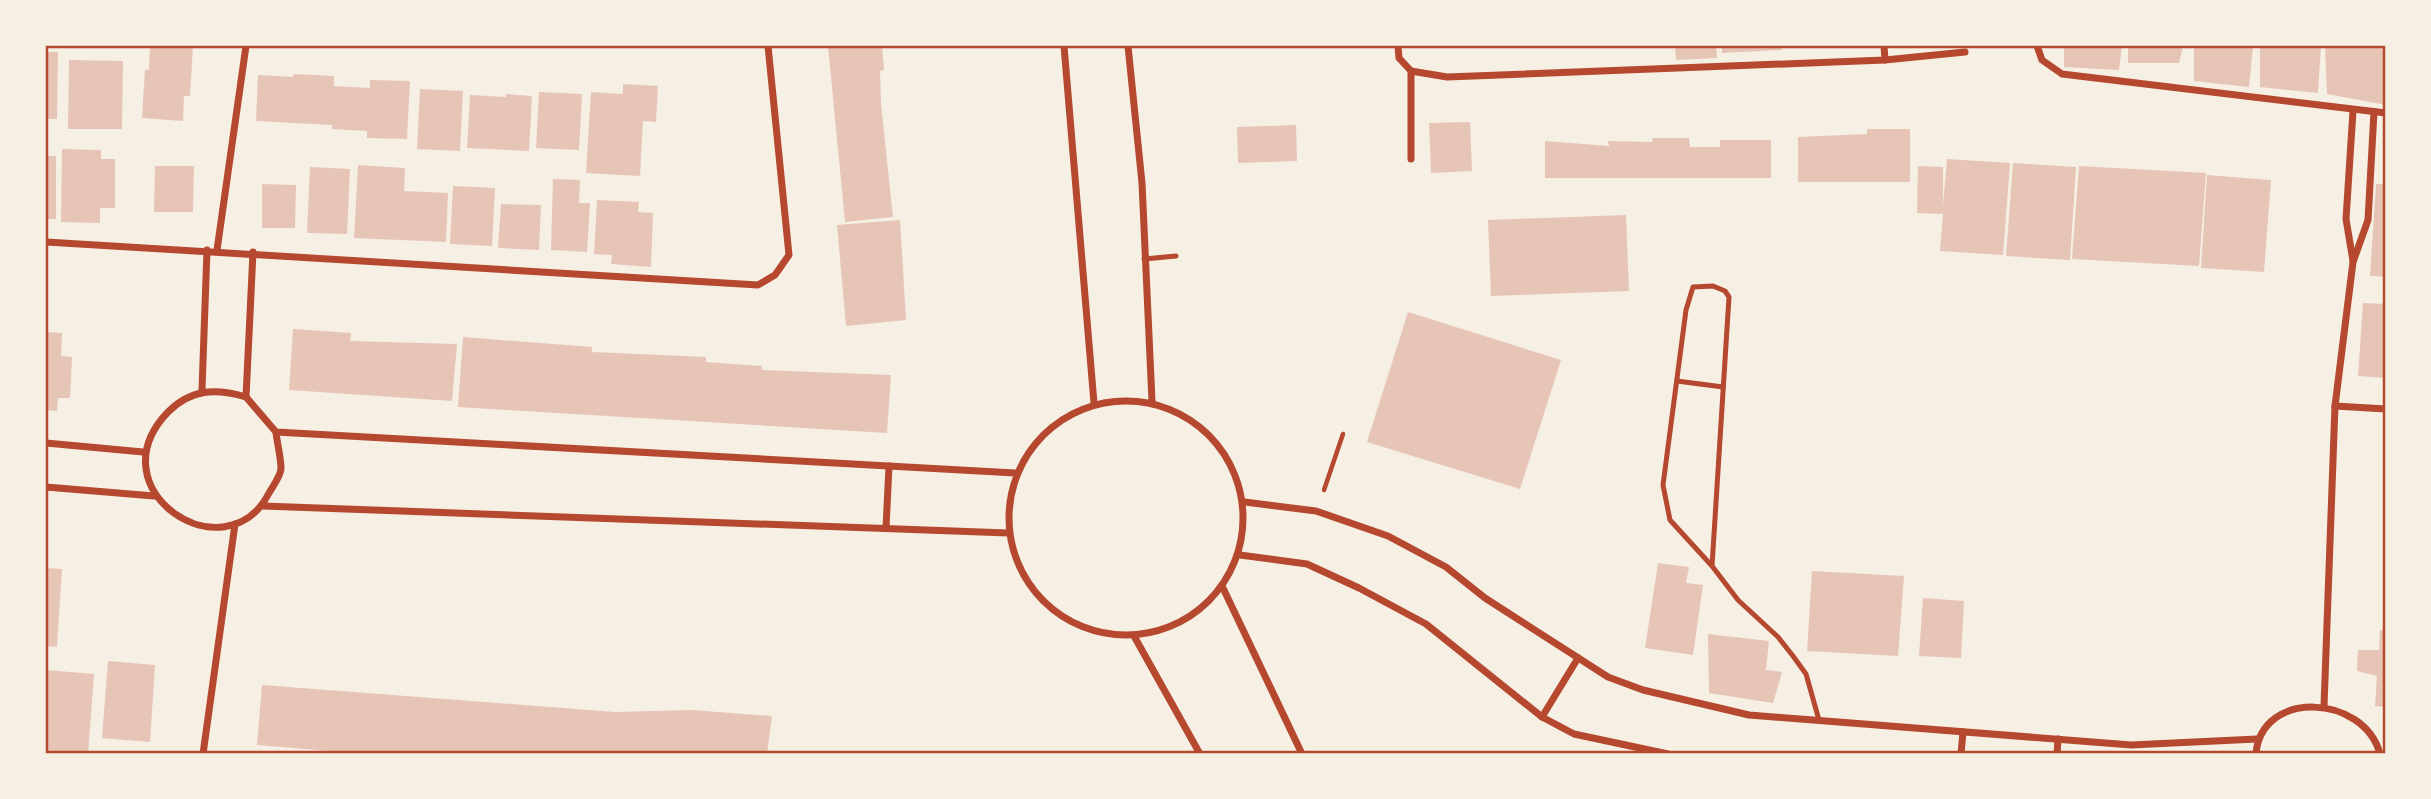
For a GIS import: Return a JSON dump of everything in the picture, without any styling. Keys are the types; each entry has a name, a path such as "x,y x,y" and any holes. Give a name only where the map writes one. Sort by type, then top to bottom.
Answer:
{"street":[{"path":"216,250 246,46"},
{"path":"46,242 253,252 758,285 775,275 789,255 768,46"},
{"path":"1064,46 1094,403"},
{"path":"1128,46 1142,183 1152,401"},
{"path":"1398,46 1399,58 1411,71 1447,77 1885,60 1965,52"},
{"path":"1884,46 1885,60"},
{"path":"2037,46 2042,60 2062,74 2385,113"},
{"path":"1411,71 1411,159"},
{"path":"2353,111 2346,219 2353,262"},
{"path":"2324,706 2335,406 2353,262 2368,220 2374,112"},
{"path":"202,390 207,250"},
{"path":"246,397 253,252"},
{"path":"202,390 246,397 276,432 281,471 263,506 235,524 202,527 175,517 154,496 143,452 158,423 179,401 202,390"},
{"path":"1152,401 1214,437 1245,502 1240,555 1223,588 1198,612 1168,629 1134,636 1089,631 1049,609 1021,575 1007,533 1015,473 1046,429 1094,403 1152,401"},
{"path":"2335,406 2385,409"},
{"path":"276,432 1015,473"},
{"path":"46,443 143,452"},
{"path":"886,528 889,466"},
{"path":"46,486 154,496"},
{"path":"1245,502 1316,511 1388,537 1446,567 1485,598 1608,677 1643,690 1749,715 2131,745 2257,739"},
{"path":"263,506 1007,533"},
{"path":"203,754 235,524"},
{"path":"1240,555 1307,564 1426,624 1542,717 1574,734 1668,754"},
{"path":"1223,588 1302,754"},
{"path":"1134,636 1200,754"},
{"path":"1542,717 1578,658"},
{"path":"2256,754 2257,739 2274,719 2298,708 2324,706 2354,717 2377,741 2380,754"},
{"path":"1961,754 1963,732"},
{"path":"2057,754 2058,740"}],"lane":[{"path":"1144,259 1176,256"},
{"path":"1712,566 1729,297 1725,291 1713,286 1693,287 1686,310 1663,485 1670,520 1712,566 1738,600 1778,636 1806,674 1819,720"},
{"path":"1677,381 1723,387"}],"path":[{"path":"1316,511 1343,435"}],"building":[{"path":"150,46 193,46 190,96 184,96 183,121 142,118 145,70 149,70"},
{"path":"828,46 882,46 884,70 880,71 881,104 893,217 845,222"},
{"path":"1675,46 1716,46 1717,58 1676,60"},
{"path":"1722,46 1782,46 1782,50 1722,53"},
{"path":"2064,46 2122,46 2119,70 2064,67"},
{"path":"2128,46 2183,46 2179,63 2128,63"},
{"path":"2194,46 2253,46 2249,87 2194,81"},
{"path":"2260,46 2321,46 2318,93 2260,87"},
{"path":"2325,46 2386,46 2386,105 2327,94"},
{"path":"46,52 58,52 57,119 46,119"},
{"path":"69,60 123,61 122,129 68,129"},
{"path":"294,74 334,76 334,86 370,88 370,80 410,81 407,139 367,138 367,131 332,129 332,125 256,121 258,75 293,77"},
{"path":"623,84 658,86 656,122 643,121 640,176 586,173 591,92 623,94"},
{"path":"420,89 463,91 460,151 417,149"},
{"path":"539,92 582,94 579,150 536,148"},
{"path":"506,94 532,96 529,151 467,148 470,95 506,97"},
{"path":"1470,122 1472,171 1431,173 1429,123"},
{"path":"1296,125 1297,161 1238,163 1237,127"},
{"path":"1867,129 1910,129 1910,182 1798,182 1798,137 1867,134"},
{"path":"1652,138 1689,138 1690,147 1720,147 1720,140 1771,140 1771,178 1545,178 1545,141 1609,146 1608,141 1653,142"},
{"path":"62,149 101,150 101,159 115,159 115,208 100,208 100,223 61,222"},
{"path":"46,156 56,156 56,219 46,219"},
{"path":"1947,159 2010,163 2003,255 1940,251 1943,214 1917,213 1918,166 1943,167 1943,205"},
{"path":"2013,163 2076,167 2070,260 2006,256"},
{"path":"358,165 405,168 404,191 448,193 446,242 354,238"},
{"path":"155,166 194,166 193,212 154,212"},
{"path":"2079,166 2206,173 2199,266 2072,259"},
{"path":"310,167 350,169 347,234 307,233"},
{"path":"2207,175 2271,180 2264,272 2201,268"},
{"path":"553,179 580,180 579,203 590,203 587,252 551,250"},
{"path":"262,184 296,185 295,228 262,228"},
{"path":"2376,184 2386,184 2386,277 2370,276"},
{"path":"453,186 495,188 492,246 450,244"},
{"path":"597,200 639,202 638,212 653,213 651,267 611,264 612,255 594,254"},
{"path":"501,204 541,205 539,250 498,248"},
{"path":"1626,215 1629,291 1491,296 1488,220"},
{"path":"900,220 906,320 846,326 837,225"},
{"path":"2363,303 2386,304 2386,378 2358,376"},
{"path":"1408,312 1561,360 1520,489 1367,442"},
{"path":"293,329 351,333 350,341 457,344 452,401 289,390"},
{"path":"46,332 62,333 61,356 72,357 70,398 58,398 57,411 46,410"},
{"path":"463,337 592,347 592,352 706,357 706,362 762,366 762,370 891,375 887,433 458,407"},
{"path":"1658,563 1689,567 1686,583 1703,585 1693,655 1645,648"},
{"path":"46,568 62,569 57,647 46,646"},
{"path":"1812,571 1904,576 1898,656 1807,651"},
{"path":"1923,598 1964,601 1961,658 1919,656"},
{"path":"2380,630 2386,630 2386,707 2375,706 2377,676 2357,671 2358,650 2379,650"},
{"path":"1708,634 1769,641 1766,670 1782,672 1773,703 1709,693"},
{"path":"108,661 155,665 150,742 102,738"},
{"path":"46,670 94,674 88,754 46,753"},
{"path":"262,685 615,712 691,710 772,716 767,754 366,754 257,745"}]}
